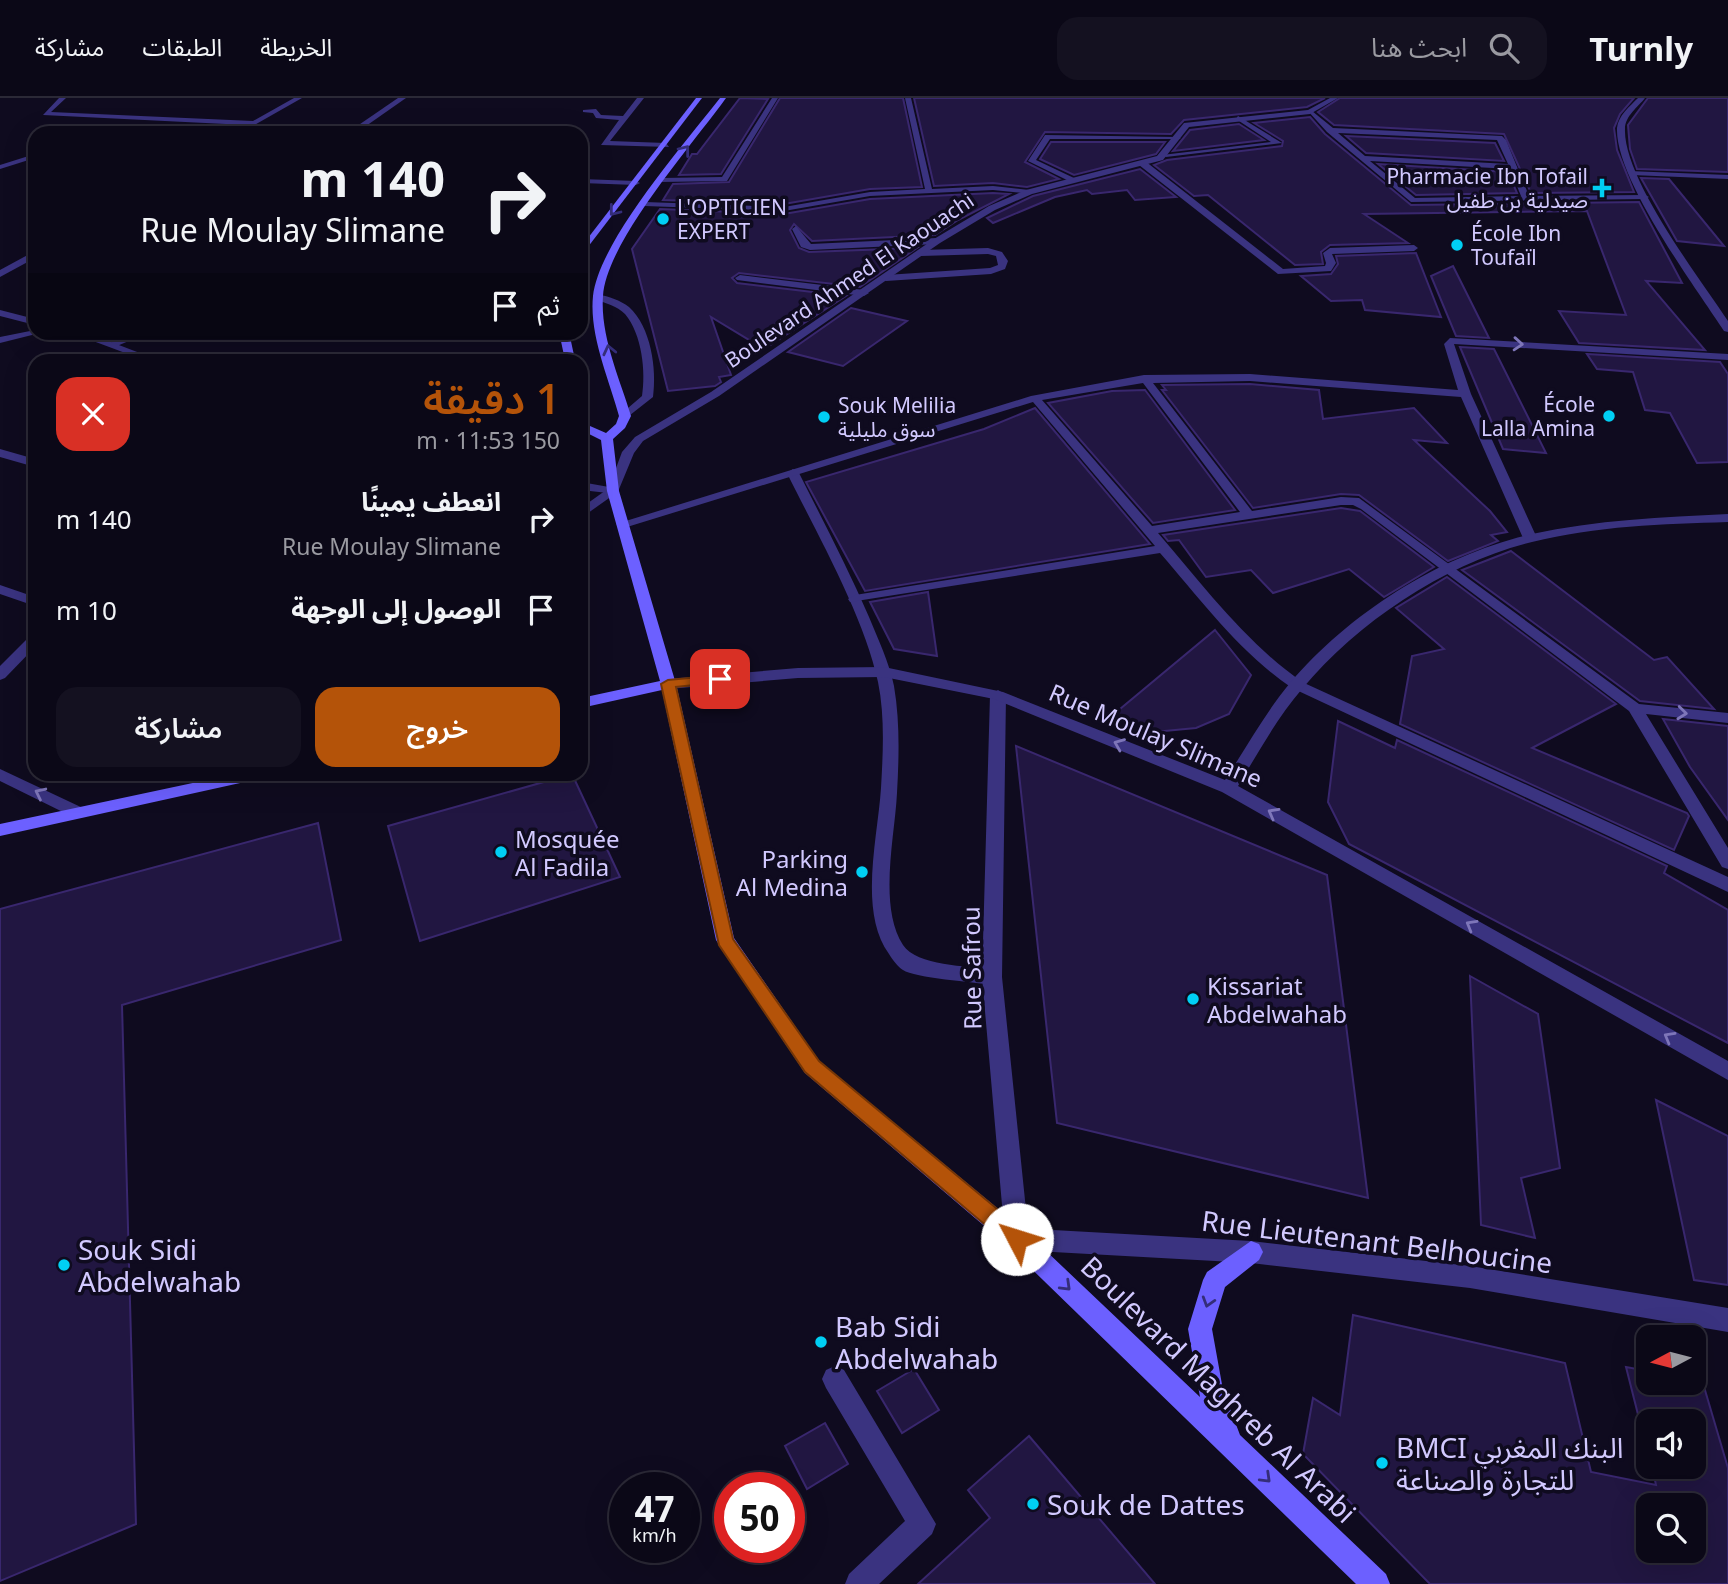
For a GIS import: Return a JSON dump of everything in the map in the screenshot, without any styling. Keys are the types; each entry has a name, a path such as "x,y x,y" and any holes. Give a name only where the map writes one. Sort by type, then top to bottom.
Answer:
{"main road":[{"path":"588,244 666,145 699,98"},
{"path":"588,429 607,438 621,426 625,416 598,297 604,267 645,204 723,98"},
{"name":"Boulevard Maghreb Al Arabi","path":"607,438 612,491 668,684 725,940 812,1067 1017,1239 1376,1584"},
{"path":"588,701 668,684"},
{"path":"0,830 226,781"},
{"path":"1229,1442 1210,1390 1200,1329 1215,1280 1251,1252"}],"street":[{"path":"64,98 45,114 254,123"},
{"path":"249,126 299,98"},
{"path":"361,126 403,98"},
{"path":"641,98 604,143 666,145"},
{"path":"662,180 724,179 775,98"},
{"path":"908,98 929,191"},
{"path":"1167,155 1187,125 1310,112 1335,98"},
{"path":"1642,98 1624,119 1620,130 1632,173 1728,329"},
{"path":"585,111 596,111 598,117 624,118"},
{"path":"1310,112 1413,200 1645,197"},
{"name":"Boulevard Ahmed El Kaouachi","path":"612,491 628,452 639,439 715,394 937,241 992,208 1029,192 1167,155 1278,143 1238,118"},
{"path":"1330,130 1499,138 1525,198"},
{"path":"1071,180 1032,161 1048,137 1177,139"},
{"path":"0,167 28,158"},
{"path":"1363,158 1513,167"},
{"path":"1142,163 1281,272 1328,269 1331,263 1327,253 1329,251 1414,248"},
{"path":"1632,173 1728,177"},
{"path":"588,181 636,183"},
{"path":"645,204 784,209 860,195 993,188 1029,192"},
{"path":"796,229 804,245 810,247 937,241"},
{"path":"886,278 991,271 1002,267 1003,261 999,254 988,251 921,253"},
{"path":"0,274 28,258"},
{"path":"0,259 19,264"},
{"path":"740,278 864,293"},
{"path":"598,297 614,302 631,315 651,371 647,397 625,416"},
{"path":"0,313 28,320"},
{"path":"0,340 28,334"},
{"path":"100,340 138,354"},
{"path":"113,344 124,340"},
{"path":"1530,538 1465,394 1450,341 1728,357"},
{"path":"622,524 1035,397 1086,385 1144,378 1238,375 1465,394"},
{"path":"1144,378 1249,515"},
{"path":"1035,397 1240,637 1269,665 1297,685 1728,886"},
{"path":"0,453 28,461"},
{"path":"0,461 28,454"},
{"path":"793,473 855,599 884,672 891,757 891,804 881,901 885,929 900,957 910,965 992,977"},
{"path":"588,487 612,491"},
{"path":"588,509 612,491"},
{"path":"1150,530 1355,501 1365,506 1447,570 1635,708 1728,863"},
{"path":"1228,788 1297,685 1344,639 1391,603 1447,570 1530,538 1632,524 1728,518"},
{"path":"855,599 1164,548"},
{"path":"0,589 28,599"},
{"path":"0,674 28,646"},
{"name":"Rue Moulay Slimane","path":"668,684 799,673 884,672 998,695 1228,788 1728,1071"},
{"name":"Rue Safrou","path":"998,695 992,977 1017,1239"},
{"path":"1635,708 1728,718"},
{"path":"0,774 79,813"},
{"name":"Rue Lieutenant Belhoucine","path":"1017,1239 1251,1252 1470,1277 1728,1320"},
{"path":"835,1379 922,1524 859,1584"}],"building":[{"path":"740,98 768,99 721,174 679,175 692,154 697,154"},
{"path":"780,98 903,98 922,187 870,189 784,204 663,200 673,184 729,182"},
{"path":"914,98 1325,98 1307,107 1184,120 1171,134 1045,132 1025,162 1059,179 1027,187 993,183 934,186"},
{"path":"1340,98 1634,98 1620,114 1614,128 1617,150 1634,192 1531,193 1504,134 1334,125 1318,112"},
{"path":"1648,98 1728,98 1728,172 1637,169 1630,149 1628,125"},
{"path":"1310,117 1325,134 1411,205 1639,202 1682,283 1646,281 1705,350 1579,343 1559,311 1626,315 1587,211 1364,214 1408,243 1330,245 1321,252 1323,264 1295,265 1208,195 1194,196 1154,165 1167,160 1282,146 1283,141 1254,123"},
{"path":"1239,124 1264,140 1173,151 1190,130"},
{"path":"1346,136 1495,143 1504,161 1366,153"},
{"path":"1051,142 1165,142 1156,154 1074,175 1040,159"},
{"path":"1378,164 1508,172 1517,193 1416,195"},
{"path":"1140,169 1176,197 1135,200 1127,190 1092,194 1087,190 1055,197 993,223 987,218 1033,196"},
{"path":"1641,178 1669,179 1724,246 1677,241"},
{"path":"1009,194 935,235 812,241 794,224 790,230 799,248 809,252 917,248 860,287 739,273 732,278 737,283 846,296 764,349 711,317 731,375 719,377 721,382 715,386 668,391 632,249 660,209 784,214 870,199"},
{"path":"1416,253 1441,317 1365,310 1362,300 1331,301 1301,276 1331,274 1338,264 1336,256"},
{"path":"1453,266 1489,338 1456,336 1431,276"},
{"path":"851,308 907,321 843,366 788,352"},
{"path":"1460,347 1494,349 1546,453 1503,449"},
{"path":"1587,354 1720,362 1728,374 1728,462 1697,463 1670,413 1645,410 1633,372 1597,369"},
{"path":"1250,384 1319,390 1323,419 1414,408 1447,443 1414,440 1490,511 1507,532 1491,535 1498,541 1448,561 1359,495 1341,494 1253,508 1162,390 1166,390 1162,385"},
{"path":"1145,390 1235,510 1153,523 1048,403 1112,391"},
{"path":"1035,408 1150,544 865,591 806,482 984,429"},
{"path":"1341,508 1360,511 1434,567 1384,597 1349,569 1273,593 1251,570 1206,577 1179,540 1168,541 1163,535"},
{"path":"1511,551 1654,660 1667,657 1714,709 1640,701 1462,570"},
{"path":"1447,577 1616,704 1532,748 1687,813 1689,816 1674,850 1400,724 1412,656 1444,649 1396,608"},
{"path":"928,592 937,656 894,649 870,602"},
{"path":"1215,630 1251,675 1229,714 1196,728 1154,732 1114,714"},
{"path":"1663,719 1728,726 1728,820 1690,767"},
{"path":"1338,721 1395,748 1397,740 1667,866 1664,873 1728,910 1728,1043 1349,844 1328,802"},
{"name":"Kissariat Abdelwahab","path":"1016,746 1327,875 1368,1198 1057,1123"},
{"name":"Mosquée Al Fadila","path":"547,781 575,781 620,877 420,941 388,826"},
{"name":"Souk Sidi Abdelwahab","path":"318,823 341,940 122,1005 136,1524 0,1581 0,909"},
{"path":"1470,976 1538,1014 1560,1168 1521,1178 1535,1238 1481,1225"},
{"path":"1656,1100 1728,1136 1728,1285 1694,1280"},
{"path":"1353,1315 1565,1363 1591,1472 1656,1485 1655,1479 1706,1479 1706,1409 1637,1409 1626,1367 1636,1369 1636,1395 1706,1394 1728,1468 1728,1584 1430,1584 1303,1454 1313,1398 1340,1415"},
{"path":"914,1369 939,1410 902,1433 877,1391"},
{"path":"825,1423 848,1464 807,1489 805,1472 798,1472 785,1446"},
{"name":"Souk de Dattes","path":"1029,1436 1155,1584 918,1584 990,1518 968,1490"}],"place":[{"name":"Pharmacie Ibn Tofail صيدلية بن طفيل","path":"1602,188"},
{"name":"L'OPTICIEN EXPERT","path":"663,219"},
{"name":"École Ibn Toufaïl","path":"1457,245"},
{"name":"École Lalla Amina","path":"1609,416"},
{"name":"Souk Melilia سوق مليلية","path":"824,417"},
{"name":"Mosquée Al Fadila","path":"501,852"},
{"name":"Parking Al Medina","path":"862,872"},
{"name":"Kissariat Abdelwahab","path":"1193,999"},
{"name":"Souk Sidi Abdelwahab","path":"64,1265"},
{"name":"Bab Sidi Abdelwahab","path":"821,1342"},
{"name":"BMCI البنك المغربي للتجارة والصناعة","path":"1382,1463"},
{"name":"Souk de Dattes","path":"1033,1504"}],"route":[{"path":"720,679 668,684 725,940 812,1067 1017,1239"}]}
